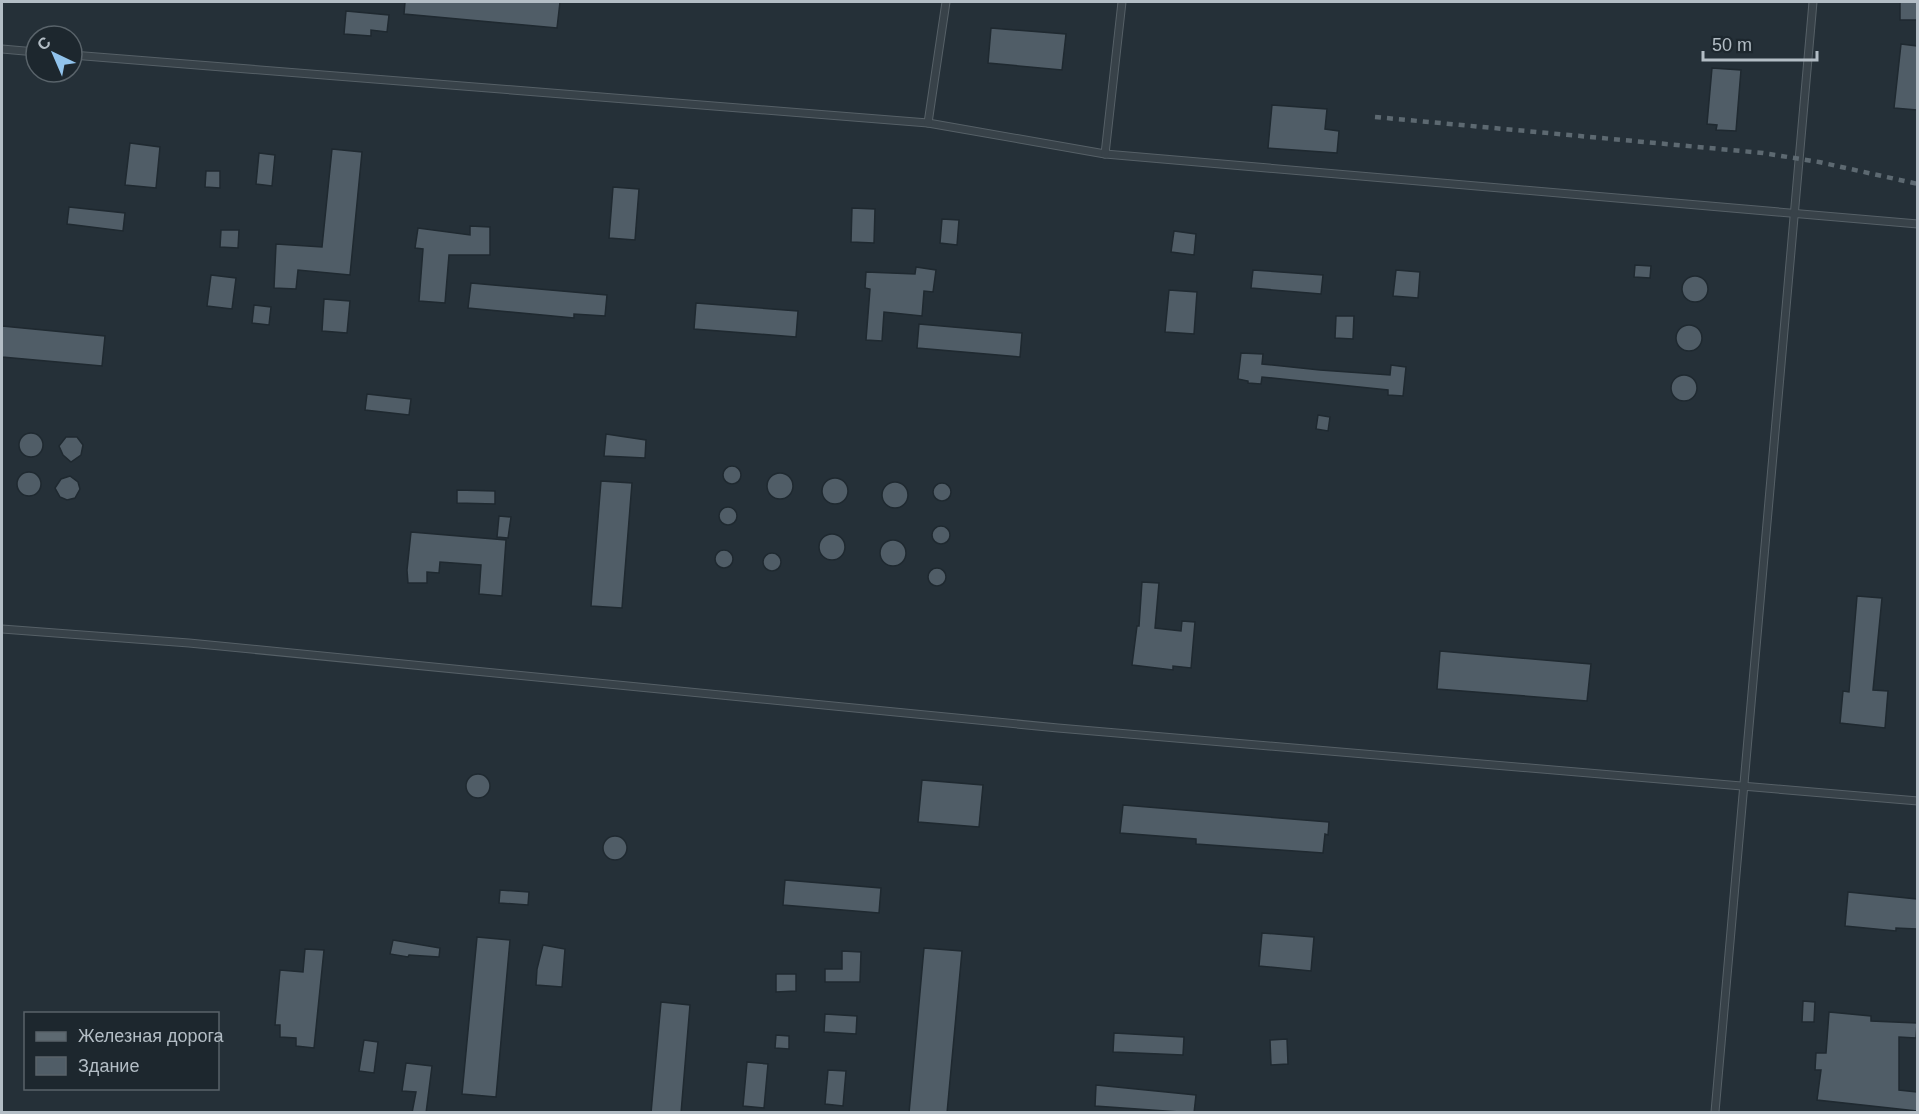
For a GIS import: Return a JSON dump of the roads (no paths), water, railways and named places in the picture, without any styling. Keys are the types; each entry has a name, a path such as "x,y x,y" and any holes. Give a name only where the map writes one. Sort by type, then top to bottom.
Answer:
{"lane":[{"path":"928,123 946,2"},
{"path":"1106,154 1122,2"},
{"path":"1715,1113 1813,2"},
{"path":"2,49 24,51"},
{"path":"84,56 928,123 1106,154 1917,224"},
{"path":"2,629 189,643 1058,728 1917,801"}],"railway":[{"path":"1375,117 1763,153 1819,162 1918,184"}]}
